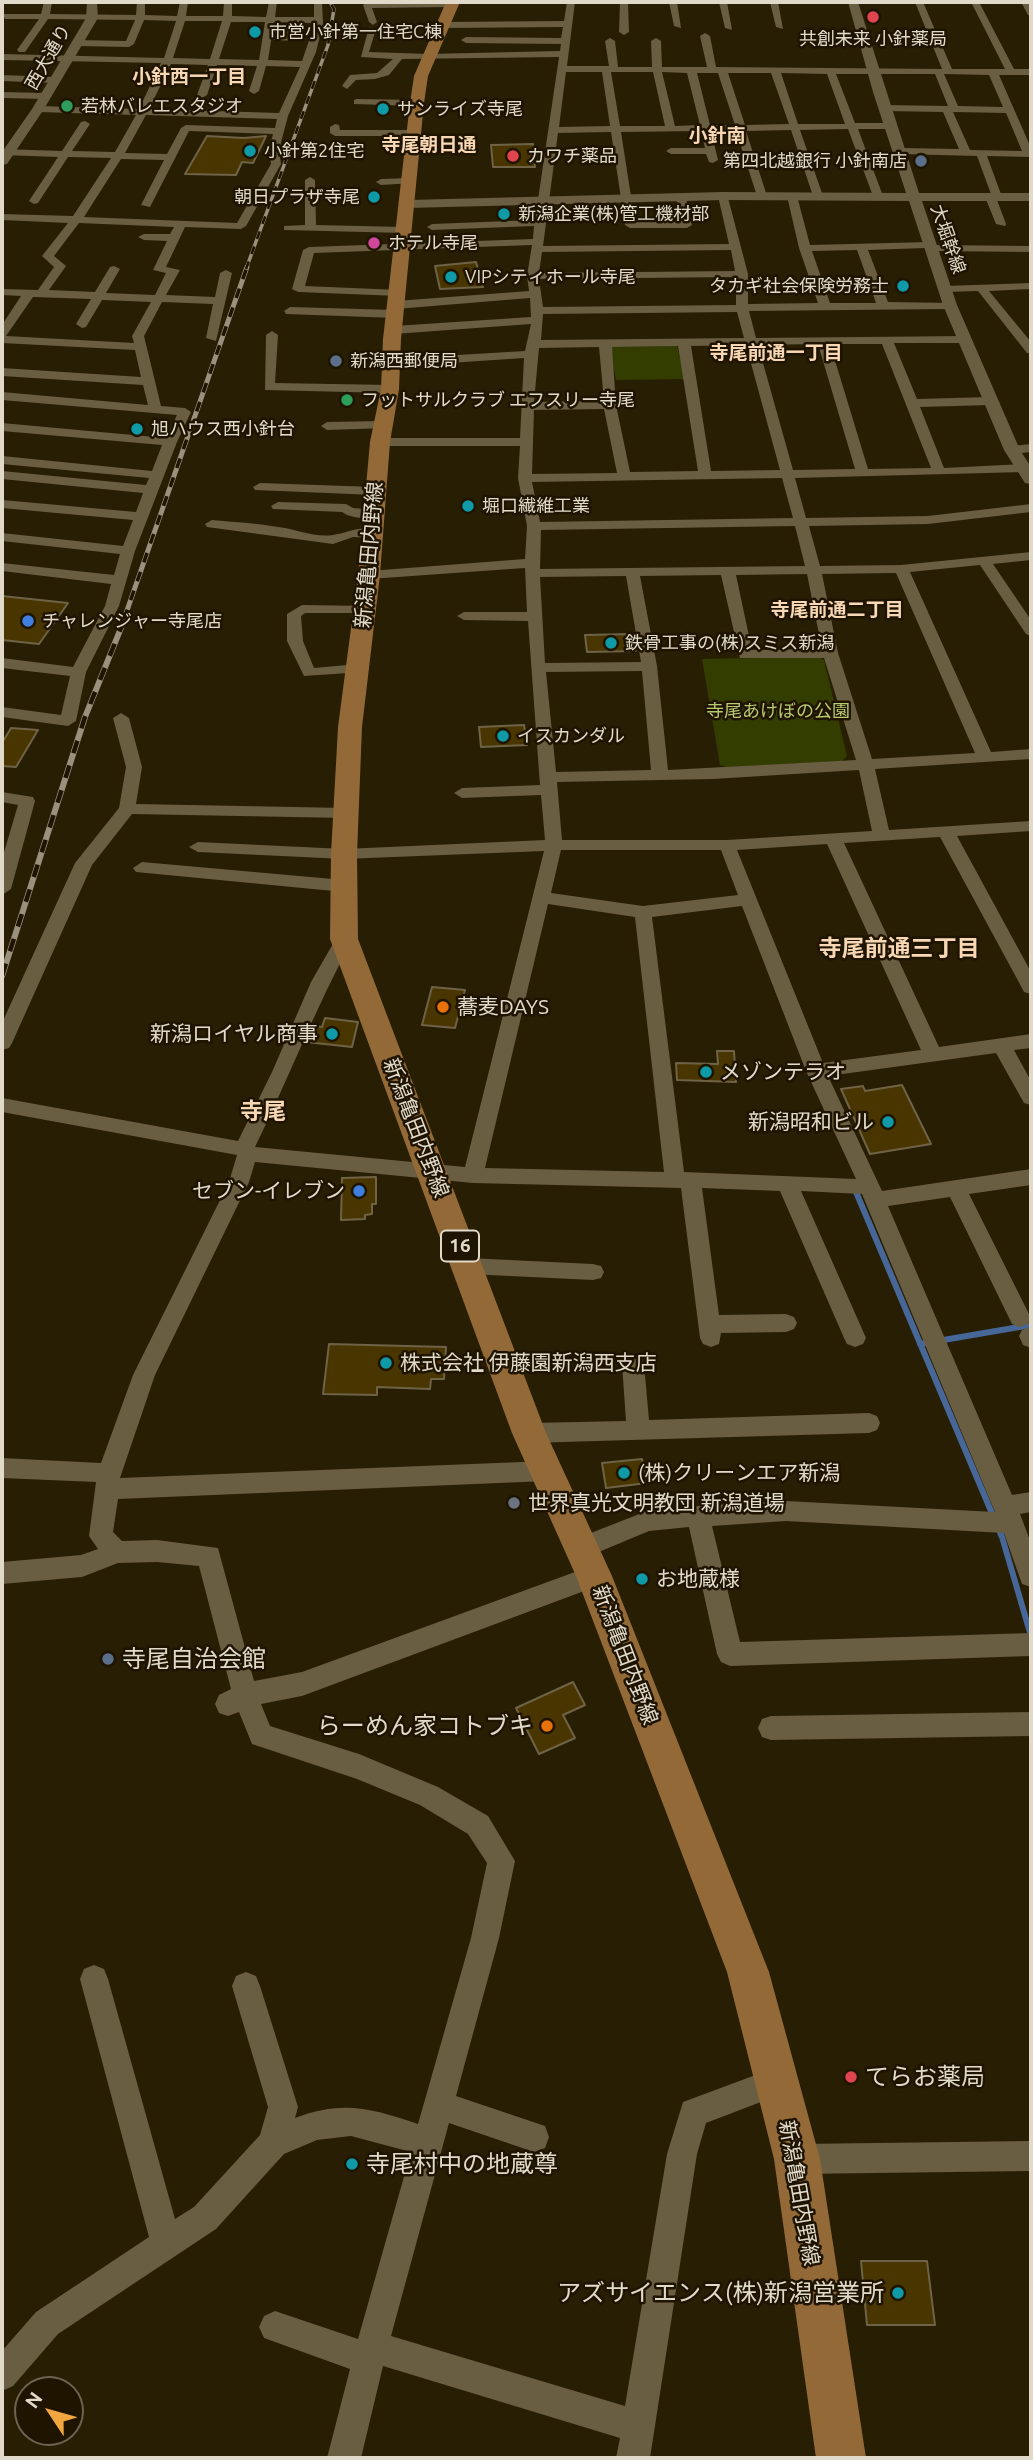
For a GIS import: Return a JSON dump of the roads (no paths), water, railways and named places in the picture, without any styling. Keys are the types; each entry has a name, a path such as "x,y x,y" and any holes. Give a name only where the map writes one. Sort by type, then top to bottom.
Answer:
{"main road":[{"name":"新潟亀田内野線","path":"454,17 428,56 421,76 369,575 350,727 344,854 344,939 529,1433 588,1562 748,1972 797,2159 841,2458"}],"street":[{"path":"22,50 45,17 48,2"},
{"name":"西大通り","path":"4,155 38,109 92,18 92,2"},
{"path":"76,43 129,44 140,19 141,2"},
{"path":"2,333 60,266 48,256 79,218 144,108 183,20 184,2"},
{"path":"202,95 228,21 228,2"},
{"path":"254,92 263,62 273,2"},
{"path":"2,217 241,226 276,164 274,150 279,131 319,20 318,2"},
{"path":"473,1175 554,845 538,668 533,568 534,526 525,478 528,406 537,315 533,276 538,223 545,200 571,2"},
{"path":"624,2 624,32"},
{"path":"673,2 678,26"},
{"path":"723,2 729,28"},
{"path":"774,2 780,27"},
{"name":"大堀幹線","path":"853,2 884,108 901,151 912,196 950,305 1012,450 1027,473"},
{"path":"919,2 943,71 951,109 966,153"},
{"path":"975,2 1011,72"},
{"path":"1025,2 1031,13"},
{"path":"564,54 364,54 372,26 367,5 454,17 565,41"},
{"path":"409,11 454,17 567,19"},
{"path":"3,15 228,21 319,20"},
{"path":"454,17 567,19"},
{"path":"705,36 762,196"},
{"path":"610,41 615,130 630,225 687,225 681,198"},
{"path":"656,41 657,70 670,129"},
{"path":"348,80 379,78 392,68 428,56"},
{"path":"2,57 305,64"},
{"path":"562,69 1031,72"},
{"path":"671,151 712,155 691,69"},
{"path":"775,69 818,196"},
{"path":"830,70 878,196"},
{"path":"901,151 1030,154 993,72"},
{"path":"2,78 55,80"},
{"path":"2,95 46,96"},
{"path":"358,102 416,119"},
{"path":"884,108 1012,110"},
{"path":"38,109 285,111"},
{"path":"361,123 416,119"},
{"path":"335,134 416,119"},
{"path":"34,201 85,124"},
{"path":"555,130 890,126"},
{"path":"146,205 186,128 279,131"},
{"path":"981,153 1001,224"},
{"path":"4,155 170,157"},
{"path":"310,180 311,229"},
{"path":"723,196 742,274 742,308 801,520 830,653 866,766 882,835"},
{"path":"288,228 311,229 406,212 545,200 723,196 1031,197"},
{"path":"792,196 805,248 825,306"},
{"path":"406,212 536,246 736,247"},
{"path":"535,294 396,310 299,289 309,250 406,212 538,223"},
{"path":"155,409 138,336 174,270 159,270 181,223"},
{"path":"144,237 176,238"},
{"path":"861,247 883,306"},
{"path":"805,248 1031,249"},
{"path":"82,324 114,269"},
{"path":"212,338 226,273"},
{"path":"533,276 742,274"},
{"path":"945,289 1031,286"},
{"path":"981,288 1031,350"},
{"path":"2,292 218,301"},
{"path":"290,311 396,310 537,315 950,305"},
{"path":"272,335 269,387 390,376 533,349 605,343 964,339"},
{"path":"2,339 141,347"},
{"path":"887,340 939,472"},
{"path":"823,341 863,473"},
{"path":"605,343 610,405 624,476"},
{"path":"684,343 705,475"},
{"path":"2,372 147,381"},
{"path":"2,396 185,412 150,490 111,607 78,672 68,721 2,712"},
{"path":"912,403 990,401"},
{"path":"528,406 610,405"},
{"path":"327,426 382,434 527,442"},
{"path":"2,427 170,442"},
{"path":"1012,450 1031,448"},
{"path":"2,460 157,475"},
{"path":"525,478 788,473 1027,473"},
{"path":"2,475 150,490"},
{"path":"260,487 374,513"},
{"path":"2,504 141,517"},
{"path":"278,506 346,508 349,512 374,513"},
{"path":"534,526 928,520 1031,508"},
{"path":"212,524 281,531 293,536 333,540 352,533 374,513"},
{"path":"2,537 128,551"},
{"path":"369,575 533,568 728,573 901,569 1031,556"},
{"path":"984,561 1031,631"},
{"path":"2,567 118,580"},
{"path":"901,569 985,757"},
{"path":"632,572 649,666 660,775"},
{"path":"728,573 745,655 830,653"},
{"path":"358,669 309,673 295,641 294,614 302,609 364,609"},
{"path":"464,616 535,617"},
{"path":"2,663 78,672"},
{"path":"538,668 649,666"},
{"path":"2,1043 84,863 128,808 134,768 121,718"},
{"path":"462,793 660,775 866,766 1031,754"},
{"path":"2,797 27,801 8,844 3,884"},
{"path":"128,808 346,813"},
{"path":"198,847 344,854 554,845 727,845 1031,826"},
{"path":"946,832 1031,988"},
{"path":"833,838 933,1054"},
{"path":"727,845 816,1070 872,1194 1008,1515 1031,1576"},
{"path":"142,868 344,886"},
{"path":"541,897 643,912 748,900"},
{"path":"643,912 683,1181 710,1331 786,1323"},
{"path":"117,1552 101,1536 108,1481 144,1376 239,1182 246,1152 320,982 344,939"},
{"path":"816,1070 1031,1041"},
{"path":"1002,1045 1031,1098"},
{"path":"2,1105 246,1152 473,1175 787,1182 872,1194 956,1188 1031,1177"},
{"path":"787,1182 855,1338"},
{"path":"956,1188 1027,1331"},
{"path":"468,1266 593,1272"},
{"path":"633,1364 638,1430"},
{"path":"529,1433 869,1423"},
{"path":"2,1468 108,1481 547,1471"},
{"path":"237,1700 302,1684 588,1562 648,1521 786,1511 1008,1515 1031,1502"},
{"path":"698,1516 730,1654 1031,1645"},
{"path":"2,1573 82,1566 117,1552 157,1551 209,1556 237,1700 261,1735 359,1767 429,1796 478,1825 501,1861 485,1938 344,2458"},
{"path":"771,1728 1031,1724"},
{"path":"94,1979 167,2245"},
{"path":"246,1986 283,2108 273,2143"},
{"path":"633,2458 636,2426 682,2154 694,2113 777,2082"},
{"path":"439,2105 534,2137"},
{"path":"2,2375 47,2323 205,2218 273,2143 309,2126 335,2120 364,2120 429,2143"},
{"path":"797,2159 1031,2156"},
{"path":"275,2327 636,2426"}],"waterway":[{"path":"856,1192 920,1344"},
{"path":"920,1344 1031,1325"},
{"path":"920,1344 1002,1537 1031,1636"}],"railway":[{"path":"246,269 328,45 334,9 330,2"},
{"path":"124,619 247,267"},
{"path":"2,976 85,717 125,618"}],"place":[{"name":"共創未来 小針薬局","path":"873,17"},
{"name":"市営小針第一住宅C棟","path":"255,32"},
{"name":"若林バレエスタジオ","path":"67,106"},
{"name":"サンライズ寺尾","path":"383,109"},
{"name":"小針第2住宅","path":"250,151"},
{"name":"カワチ薬品","path":"513,156"},
{"name":"第四北越銀行 小針南店","path":"921,161"},
{"name":"朝日プラザ寺尾","path":"374,197"},
{"name":"新潟企業(株)管工機材部","path":"504,214"},
{"name":"ホテル寺尾","path":"374,243"},
{"name":"VIPシティホール寺尾","path":"451,277"},
{"name":"タカギ社会保険労務士","path":"903,286"},
{"name":"新潟西郵便局","path":"336,361"},
{"name":"フットサルクラブ エフスリー寺尾","path":"347,400"},
{"name":"旭ハウス西小針台","path":"137,429"},
{"name":"堀口繊維工業","path":"468,506"},
{"name":"チャレンジャー寺尾店","path":"28,621"},
{"name":"鉄骨工事の(株)スミス新潟","path":"611,643"},
{"name":"イスカンダル","path":"503,736"},
{"name":"蕎麦DAYS","path":"443,1007"},
{"name":"新潟ロイヤル商事","path":"332,1034"},
{"name":"メゾンテラオ","path":"706,1072"},
{"name":"新潟昭和ビル","path":"888,1122"},
{"name":"セブン-イレブン","path":"359,1191"},
{"name":"株式会社 伊藤園新潟西支店","path":"386,1363"},
{"name":"(株)クリーンエア新潟","path":"624,1473"},
{"name":"世界真光文明教団 新潟道場","path":"514,1503"},
{"name":"お地蔵様","path":"642,1579"},
{"name":"寺尾自治会館","path":"108,1659"},
{"name":"らーめん家コトブキ","path":"547,1726"},
{"name":"てらお薬局","path":"851,2077"},
{"name":"寺尾村中の地蔵尊","path":"352,2164"},
{"name":"アズサイエンス(株)新潟営業所","path":"898,2293"}],"district":[{"name":"小針西一丁目","path":"189,77"},
{"name":"小針南","path":"717,136"},
{"name":"寺尾朝日通","path":"429,145"},
{"name":"寺尾前通一丁目","path":"776,353"},
{"name":"寺尾前通二丁目","path":"837,610"},
{"name":"寺尾前通三丁目","path":"899,948"},
{"name":"寺尾","path":"263,1111"}],"park label":[{"name":"寺尾あけぼの公園","path":"778,711"}]}
